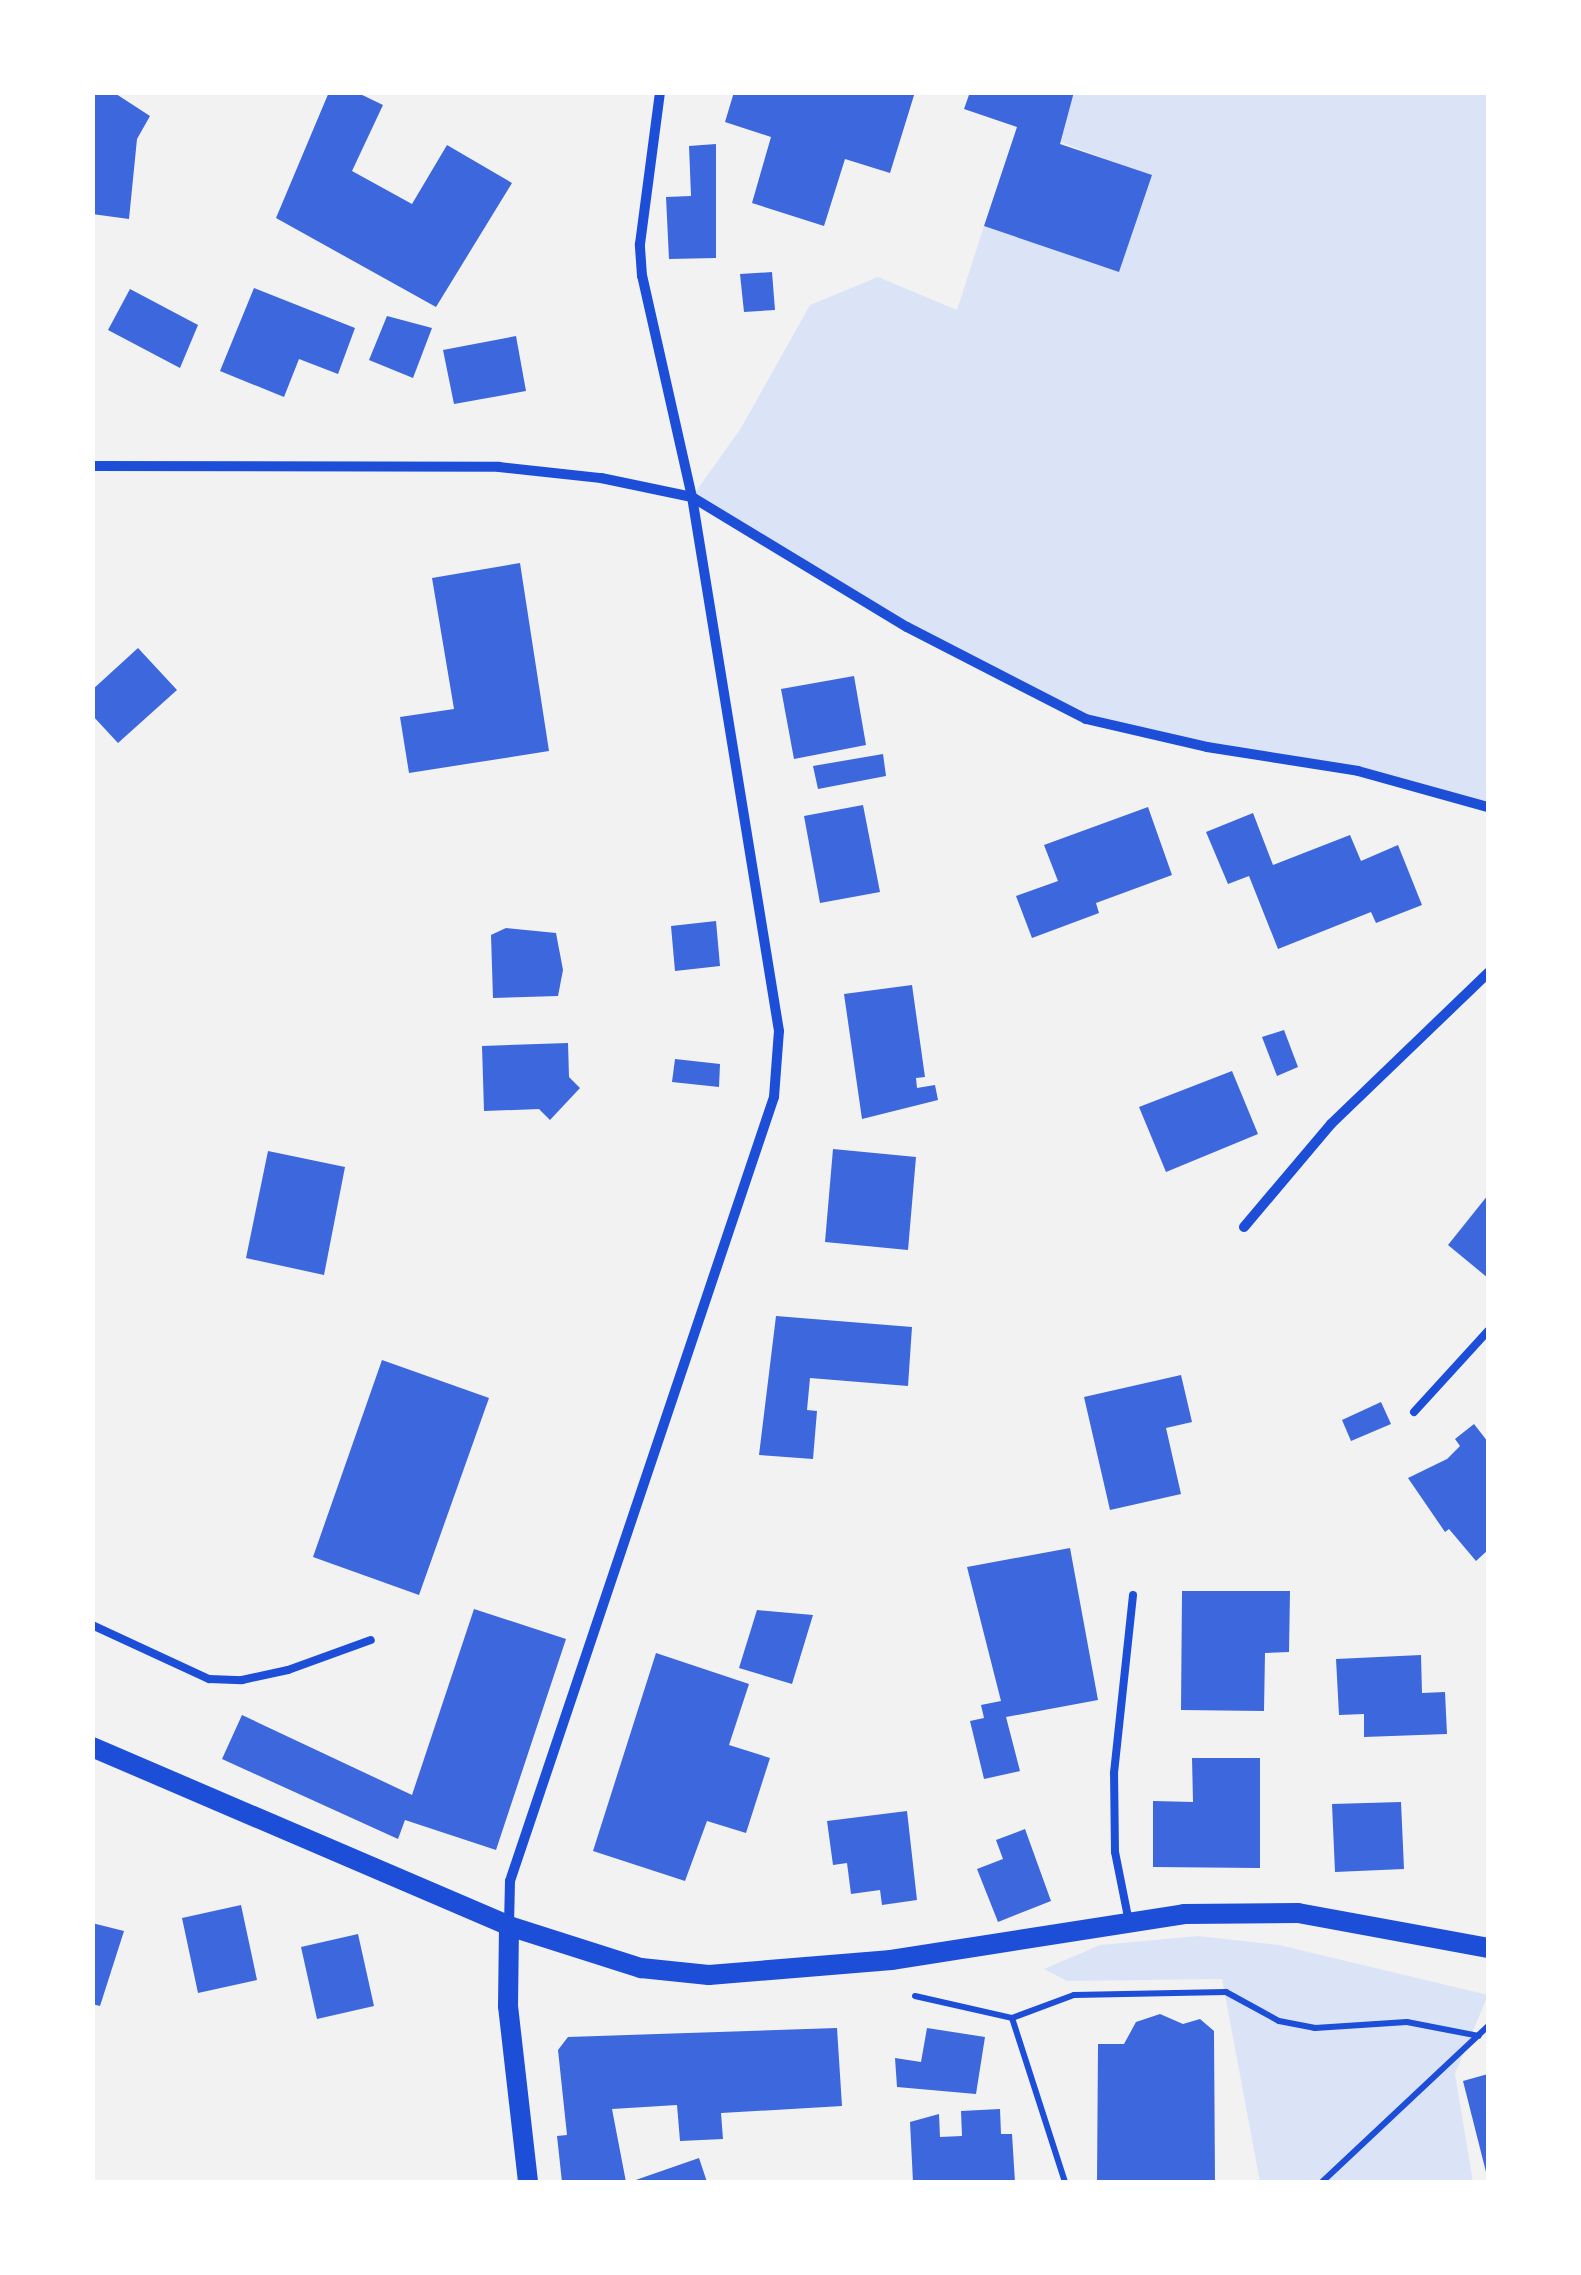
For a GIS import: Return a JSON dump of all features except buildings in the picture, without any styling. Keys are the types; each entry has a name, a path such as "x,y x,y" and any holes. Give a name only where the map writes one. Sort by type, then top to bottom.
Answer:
{"main road":[{"path":"92,1747 509,1926 625,1964 709,1975 891,1960 1184,1914 1298,1913 1488,1948"},
{"path":"509,1926 508,2006 528,2182"}],"street":[{"path":"509,1926 510,1881 774,1097 779,1031 692,498 641,260 660,92"},
{"path":"92,466 499,466 602,478 692,498 906,626 1086,719 1207,748 1358,771 1488,807"},
{"path":"1244,1227 1331,1124 1488,973"}],"lane":[{"path":"1414,1412 1488,1331"},
{"path":"1129,1922 1115,1852 1114,1773 1133,1595"},
{"path":"92,1625 209,1680 272,1673 371,1640"}],"path":[{"path":"891,1960 897,1992 1012,2018 1074,1995 1226,1992 1279,2021 1315,2028 1407,2022 1479,2036"},
{"path":"1012,2018 1065,2182"},
{"path":"1322,2182 1488,2026"}],"shaded area":[{"path":"1074,93 1488,93 1488,807 1358,771 1086,719 1020,689 692,497 741,428 810,305 878,277 957,310 984,226 1119,271 1151,176 1058,141"},
{"path":"1198,1936 1279,1945 1488,1995 1455,2074 1473,2182 1260,2182 1222,1979 1067,1981 1044,1969 1100,1945"}]}
